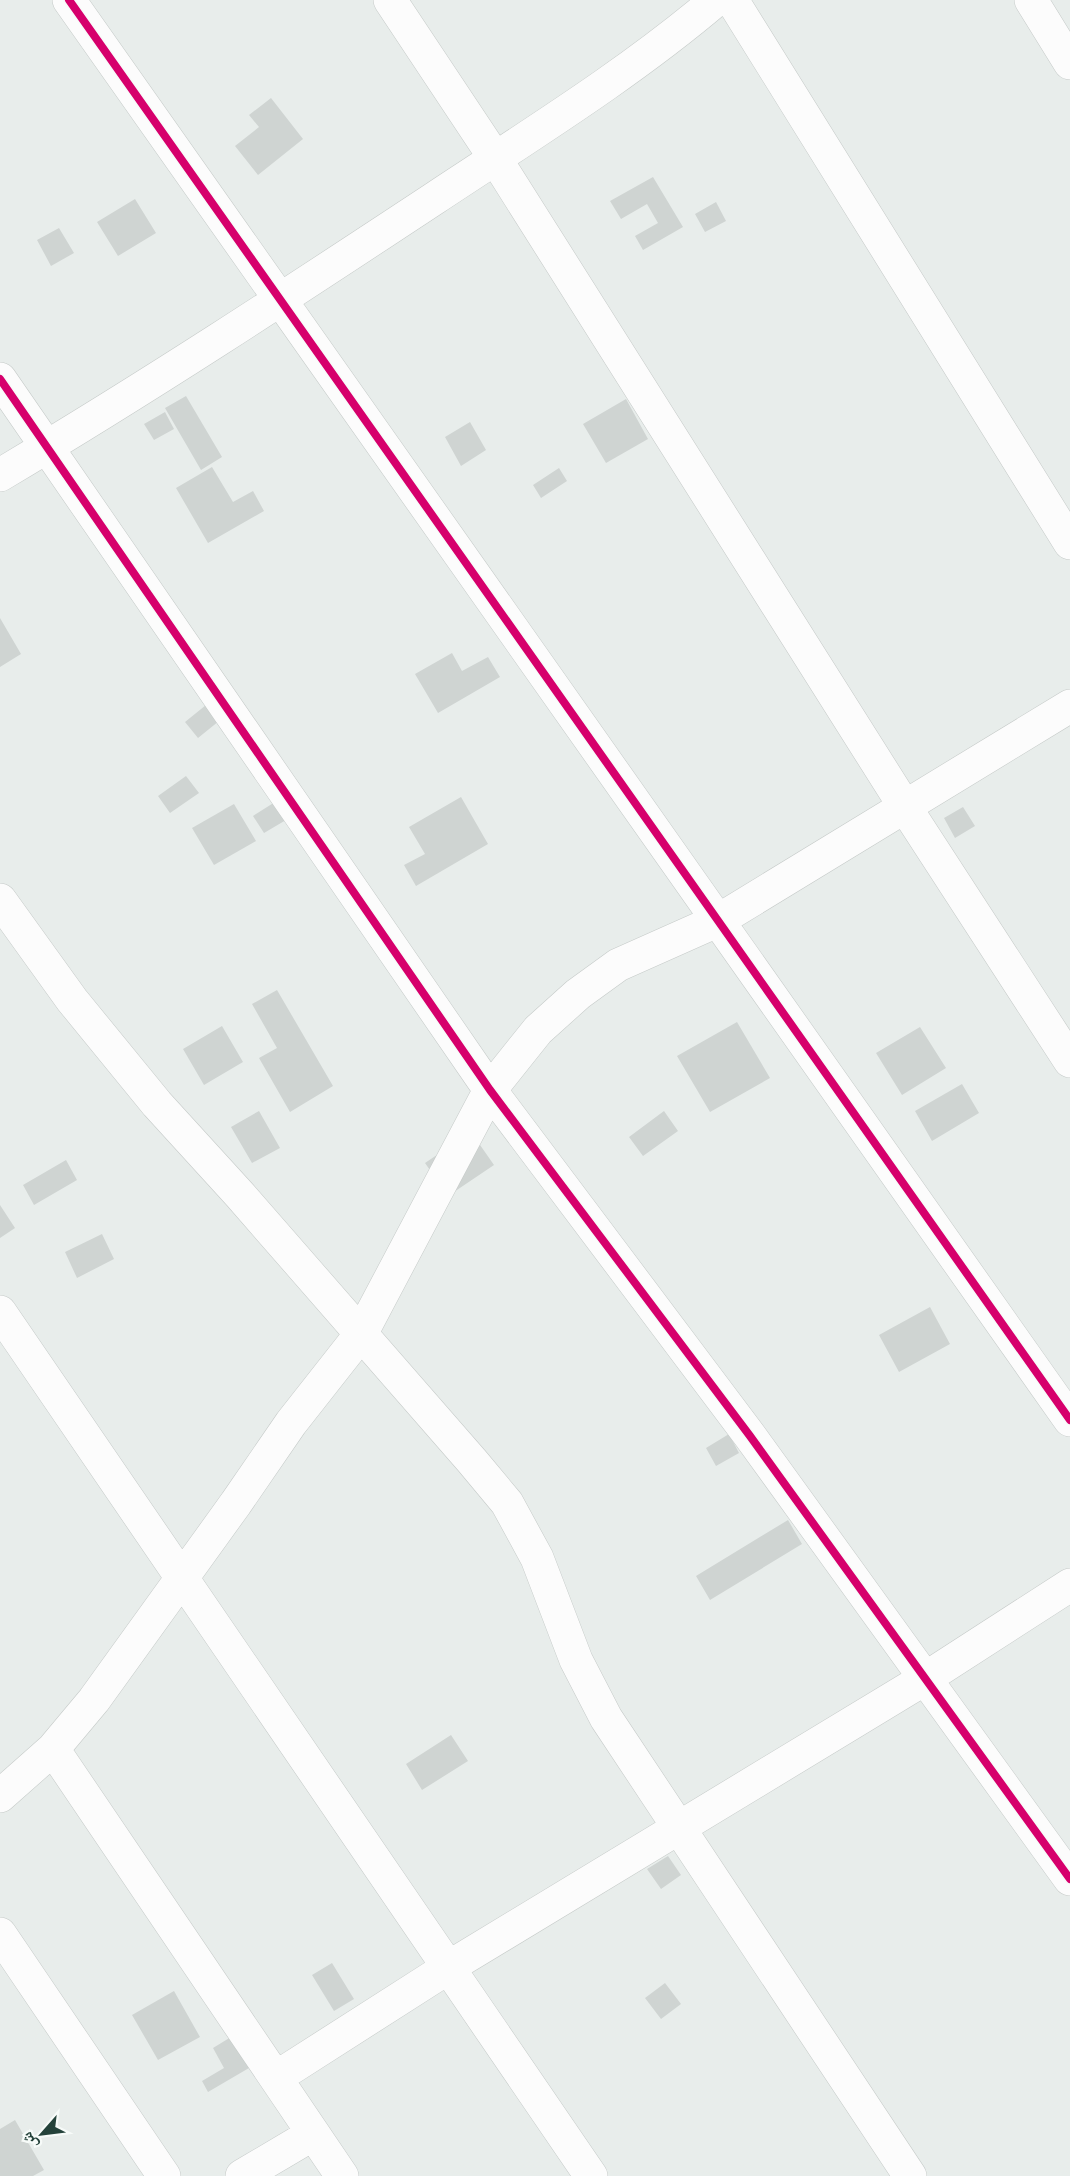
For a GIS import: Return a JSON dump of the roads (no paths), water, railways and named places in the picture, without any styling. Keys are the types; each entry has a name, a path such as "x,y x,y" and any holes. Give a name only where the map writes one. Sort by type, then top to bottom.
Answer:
{"street":[{"path":"69,0 1070,1420"},
{"path":"390,0 495,158 905,807 1070,1061"},
{"path":"0,476 280,301 650,52 686,26 716,0"},
{"path":"732,0 1070,543"},
{"path":"1031,0 1070,63"},
{"path":"0,379 490,1090 750,1436 1070,1879"},
{"path":"0,1796 53,1749 94,1700 291,1423 360,1334 490,1090 538,1030 578,994 618,965 719,920 1070,706"},
{"path":"0,900 72,1000 157,1104 240,1195 507,1503 537,1558 576,1660 606,1718 910,2176"},
{"path":"0,1312 11,1350 183,1577 591,2176"},
{"path":"277,2077 449,1967 926,1678 1070,1585"},
{"path":"53,1749 342,2176"},
{"path":"0,1934 164,2176"},
{"path":"242,2176 313,2134"}]}
